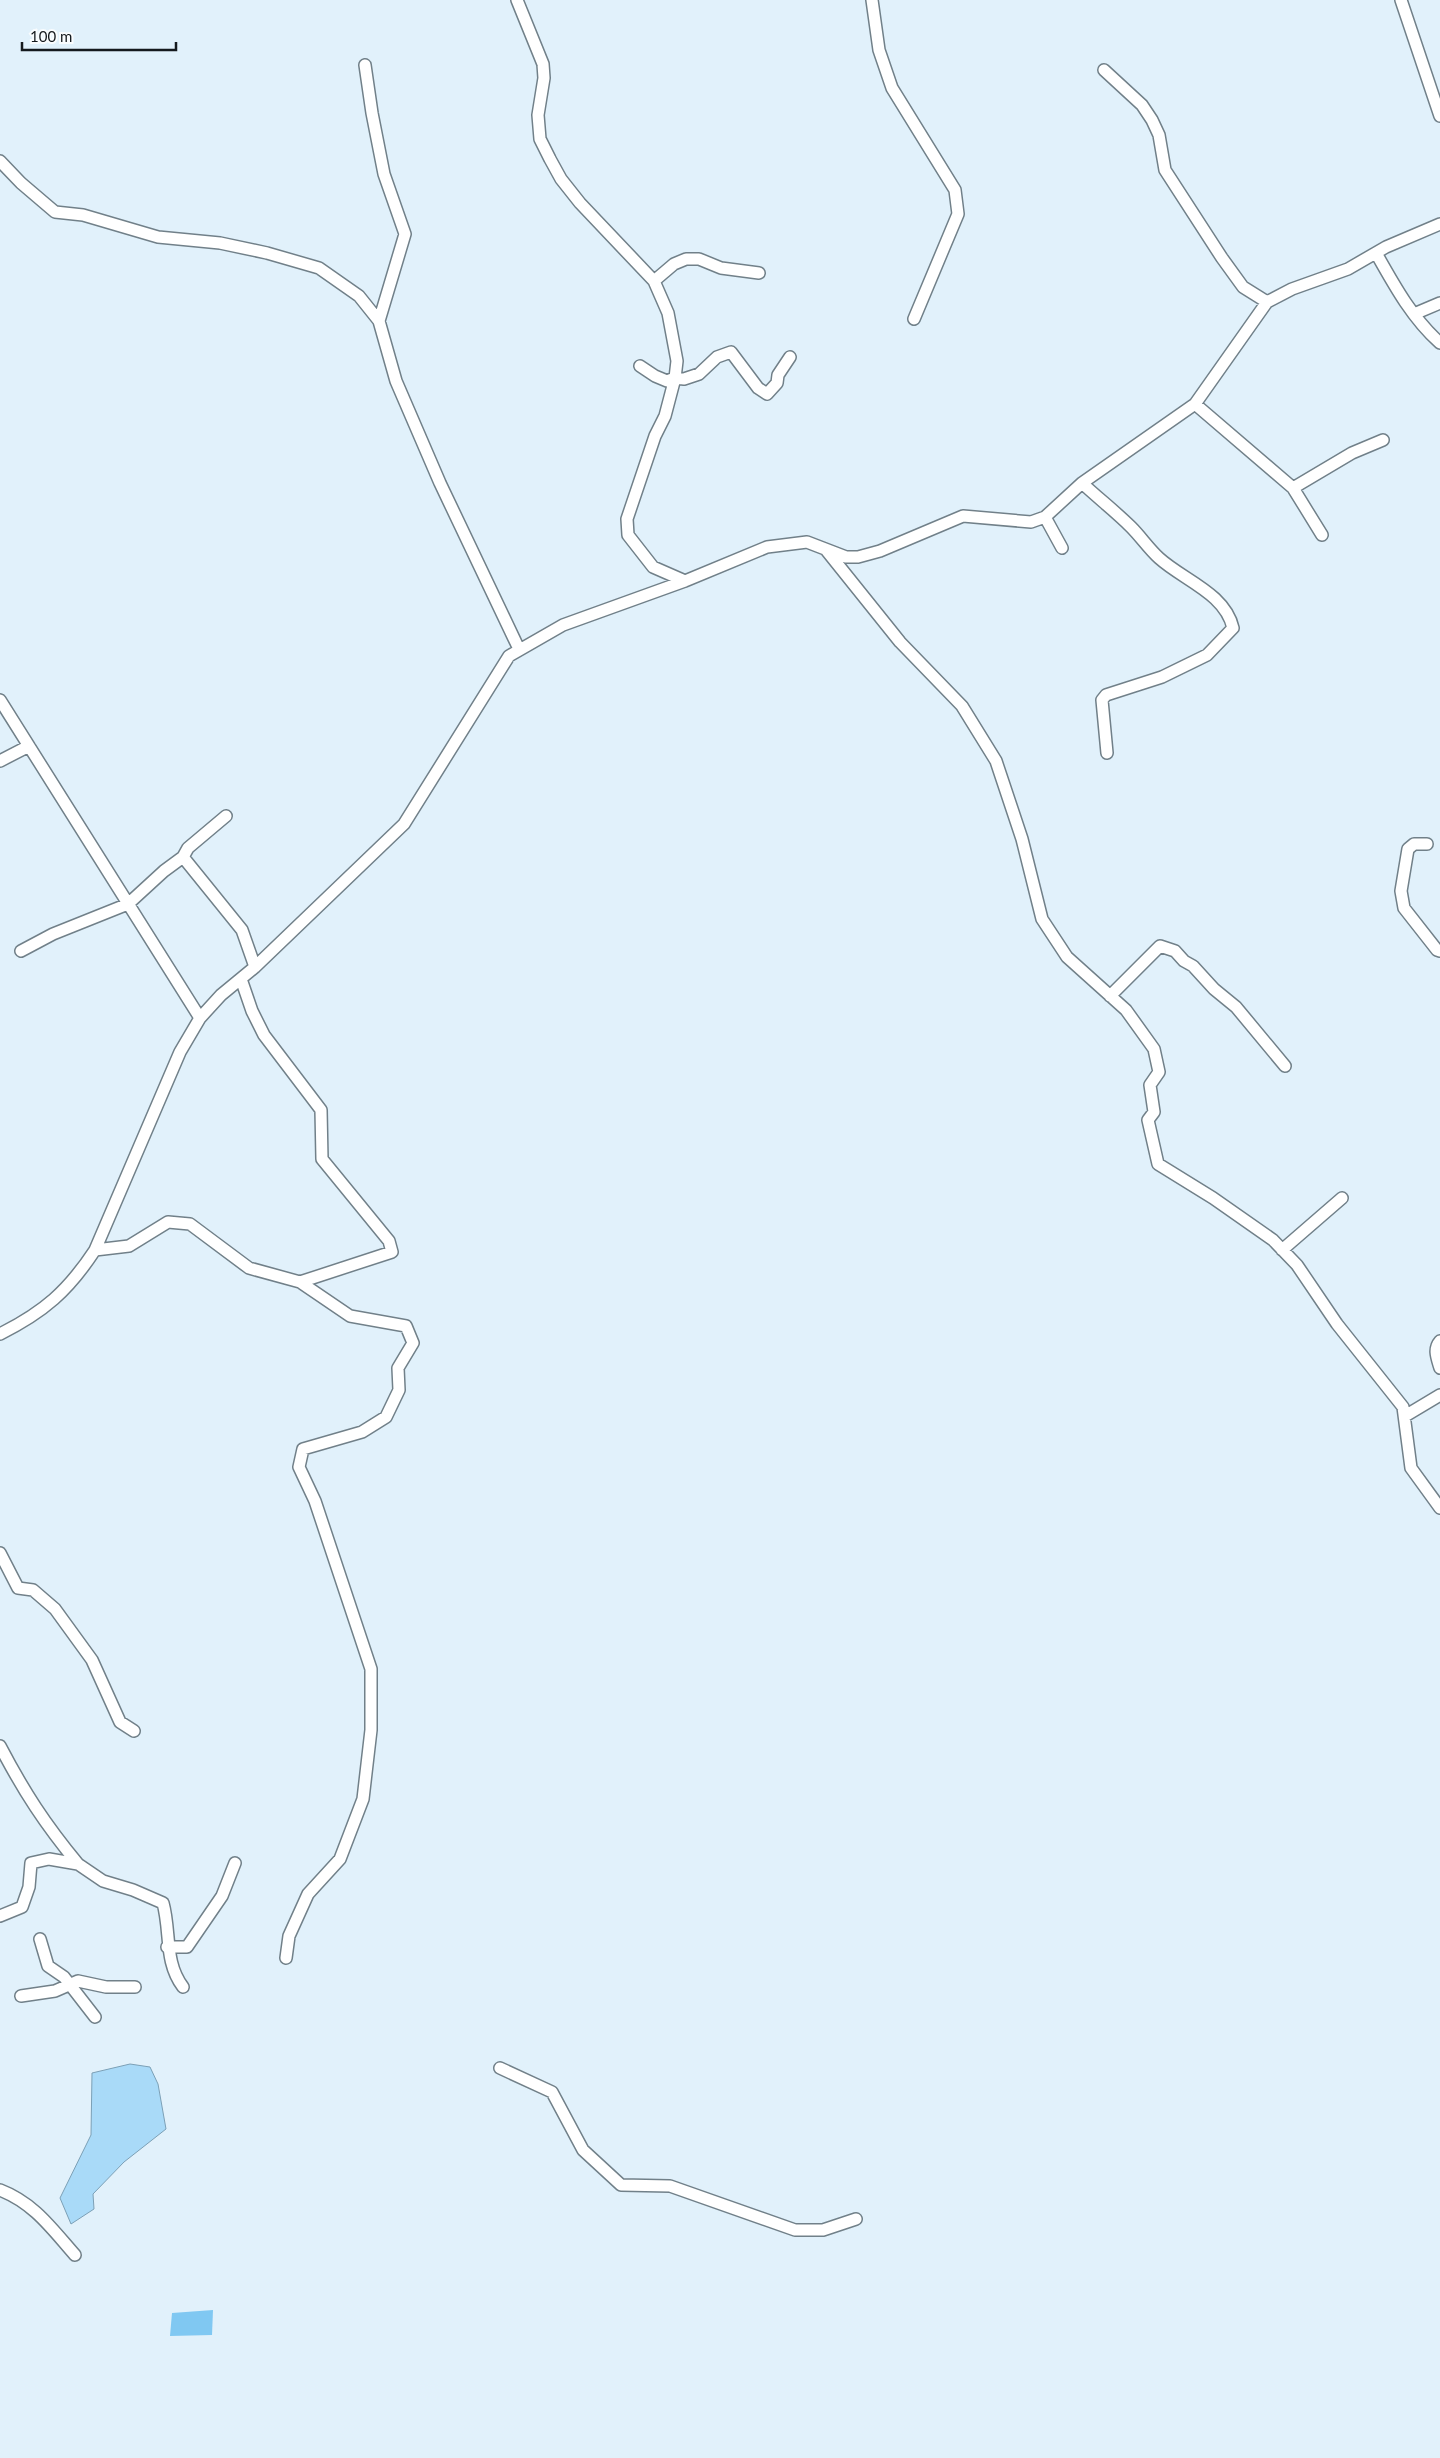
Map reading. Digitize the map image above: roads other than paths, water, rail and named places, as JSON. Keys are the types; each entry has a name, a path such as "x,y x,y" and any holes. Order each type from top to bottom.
{"street":[{"path":"517,0 543,64 544,78 538,115 540,139 546,152 561,179 580,203 654,281 668,313 677,361 675,378 665,416 655,436 627,519 628,535 653,567 685,582"},
{"path":"872,0 878,50 892,88 955,190 958,214 914,319"},
{"path":"1401,0 1440,116"},
{"path":"365,65 372,114 384,174 405,234 379,320"},
{"path":"1104,70 1142,105 1159,135 1165,170 1243,287 1266,302"},
{"path":"0,162 55,212 84,215 158,236 220,243 319,268 359,296 379,320 400,389 440,483 519,649"},
{"path":"0,1334 38,1312 62,1292 77,1278 95,1250 180,1052 200,1018 221,995 255,967 404,824 509,656 563,625 685,582 767,547 807,542 846,557 858,558 880,551 963,516 1031,522 1045,517 1082,483 1195,404 1266,302 1292,288 1348,269 1376,253 1440,224"},
{"path":"1376,253 1414,314 1428,332 1440,342"},
{"path":"654,281 674,264 686,258 699,259 722,268 759,273"},
{"path":"1414,314 1440,303"},
{"path":"640,366 667,381 675,378 684,379 699,374 717,357 731,352 758,388 767,394 777,383 778,375 790,357"},
{"path":"1195,404 1293,488 1322,535"},
{"path":"1293,488 1352,453 1383,440"},
{"path":"1082,483 1130,526 1159,558 1177,573 1198,584 1230,616 1233,628 1207,655 1162,677 1106,695 1102,700 1107,752"},
{"path":"1045,517 1062,548"},
{"path":"826,549 900,642 962,706 996,761 1022,839 1042,919 1067,956 1126,1010 1154,1049 1159,1072 1150,1085 1154,1112 1148,1120 1158,1164 1213,1198 1273,1240 1297,1265 1337,1324 1403,1407 1411,1468 1440,1508"},
{"path":"0,700 200,1018"},
{"path":"0,761 29,746"},
{"path":"21,951 53,934 128,904 182,857 188,848 226,816"},
{"path":"1427,844 1414,844 1408,849 1401,891 1404,908 1437,950 1440,951"},
{"path":"182,857 242,930 255,967"},
{"path":"1110,996 1160,946 1170,948 1193,966 1214,989 1245,1015 1285,1066"},
{"path":"241,979 252,1010 264,1035 321,1110 322,1159 389,1241 392,1252 300,1282"},
{"path":"1282,1250 1342,1198"},
{"path":"95,1250 129,1246 168,1222 190,1224 249,1268 300,1282 350,1316 406,1326 413,1343 398,1368 399,1390 386,1417 362,1432 303,1448 299,1467 315,1501 371,1669 371,1730 363,1799 340,1859 308,1894 289,1936 286,1958"},
{"path":"1440,1340 1437,1344 1436,1355 1440,1368"},
{"path":"1404,1416 1440,1395"},
{"path":"0,1553 18,1588 33,1590 55,1608 92,1660 120,1722 134,1731"},
{"path":"0,1746 18,1782 42,1820 78,1864 104,1881 133,1890 163,1903 168,1923 167,1947 176,1978 183,1987"},
{"path":"0,1916 22,1907 29,1886 31,1863 49,1859 78,1864"},
{"path":"167,1947 187,1947 222,1896 235,1863"},
{"path":"40,1939 48,1966 64,1977 95,2017"},
{"path":"21,1996 38,1995 78,1981 106,1987 135,1987"},
{"path":"500,2068 552,2092 582,2150 621,2185 670,2186 795,2230 823,2230 856,2219"},
{"path":"0,2190 15,2196 31,2206 75,2255"}]}
